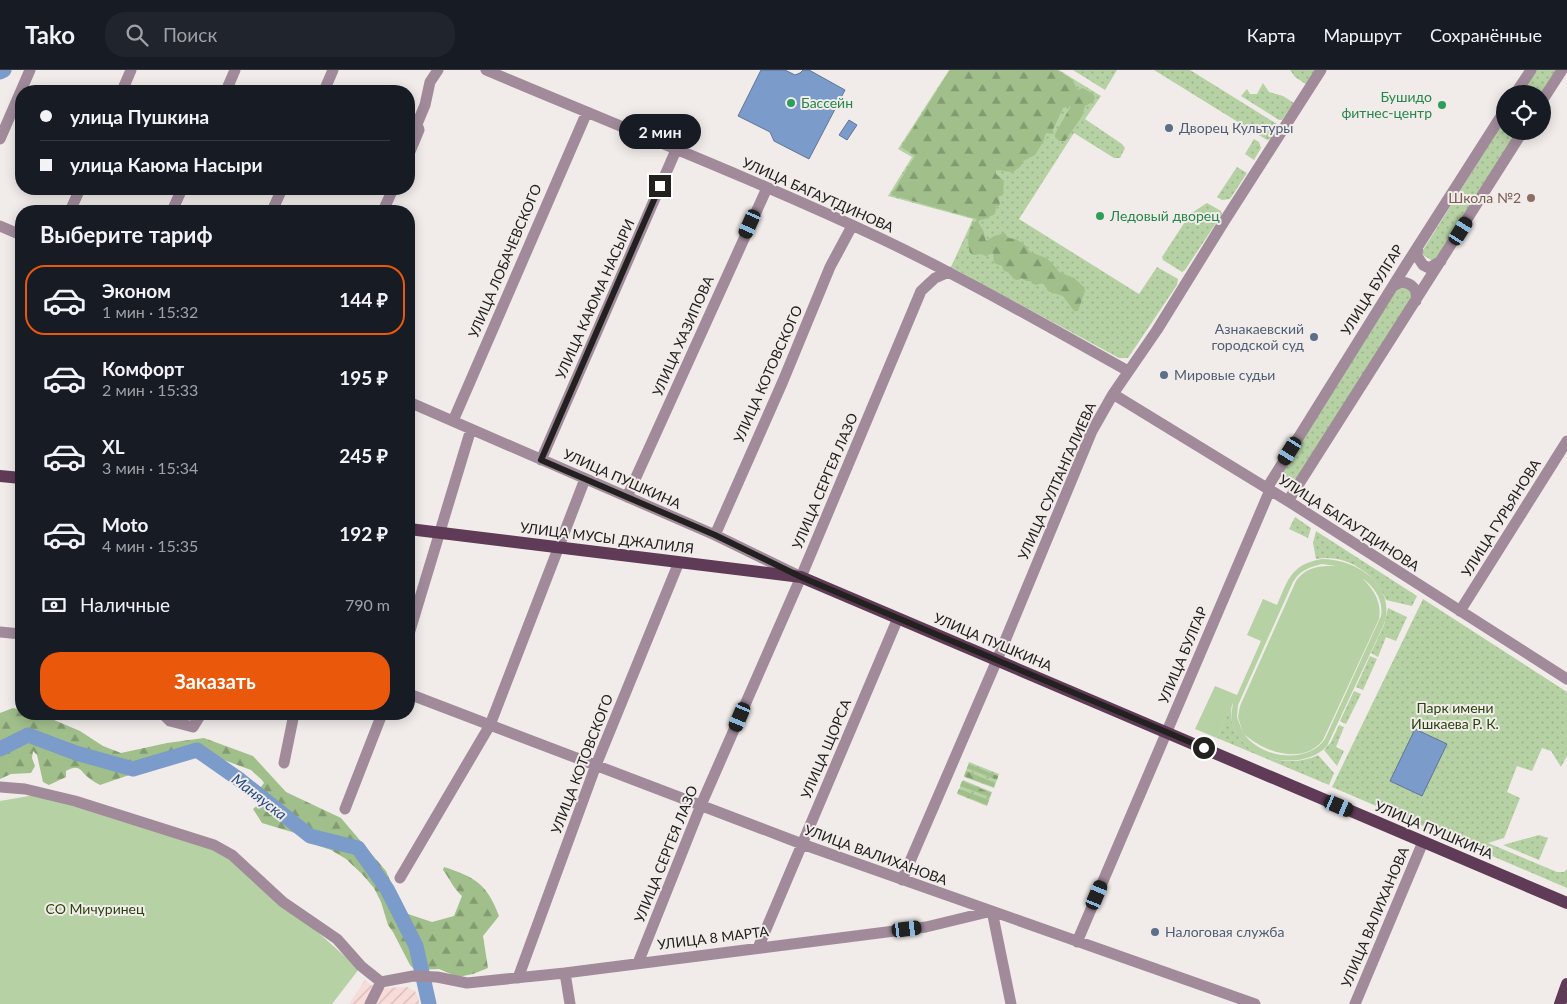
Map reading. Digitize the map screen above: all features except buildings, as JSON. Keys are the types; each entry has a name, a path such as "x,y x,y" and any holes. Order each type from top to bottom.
{"main road":[{"path":"0,476 15,477"},
{"name":"УЛИЦА МУСЫ ДЖАЛИЛЯ","path":"415,530 801,577"},
{"name":"УЛИЦА ПУШКИНА","path":"801,577 1567,903"},
{"path":"1560,1004 1567,984"}],"street":[{"path":"23,85 30,70"},
{"path":"125,85 131,70"},
{"path":"229,85 235,70"},
{"path":"327,85 333,70"},
{"path":"415,140 419,130 417,124 426,105 430,82 438,70"},
{"name":"УЛИЦА БАГАУТДИНОВА","path":"486,70 767,188 852,226 949,272 1128,371"},
{"name":"УЛИЦА СУЛТАНГАЛИЕВА","path":"902,880 998,660 1092,431 1113,394 1157,330 1321,70"},
{"path":"1522,85 1531,70"},
{"path":"1551,87 1562,70"},
{"path":"0,139 15,104"},
{"name":"УЛИЦА ЛОБАЧЕВСКОГО","path":"453,421 586,112"},
{"name":"УЛИЦА БУЛГАР","path":"1077,942 1268,489 1393,286 1496,124"},
{"path":"1288,501 1518,140"},
{"name":"УЛИЦА КАЮМА НАСЫРИ","path":"541,460 676,150"},
{"name":"УЛИЦА ХАЗИПОВА","path":"627,497 767,188"},
{"path":"0,226 15,232"},
{"name":"УЛИЦА КОТОВСКОГО","path":"715,535 783,381 830,267 852,226"},
{"path":"1419,245 1417,256 1423,266 1433,267 1443,260"},
{"name":"УЛИЦА СЕРГЕЯ ЛАЗО","path":"638,963 701,805 801,577 921,291 935,278 949,272"},
{"path":"1393,286 1401,282 1413,286 1416,292 1416,301"},
{"name":"УЛИЦА БАГАУТДИНОВА","path":"1113,394 1288,501 1567,679"},
{"name":"УЛИЦА ПУШКИНА","path":"415,405 715,535 801,577"},
{"path":"415,614 471,429"},
{"name":"УЛИЦА ГУРЬЯНОВА","path":"1460,611 1567,440"},
{"path":"400,878 490,725 585,479"},
{"name":"УЛИЦА КОТОВСКОГО","path":"518,978 596,765 679,562"},
{"name":"УЛИЦА ЩОРСА","path":"758,948 898,618"},
{"path":"0,632 15,633"},
{"name":"УЛИЦА ВАЛИХАНОВА","path":"415,696 802,844 1255,1004"},
{"path":"169,720 193,727 197,720"},
{"path":"284,763 293,720"},
{"path":"344,809 380,720"},
{"path":"0,787 25,789 75,801 214,845 232,855 283,902 337,939 361,966 381,982 370,1004"},
{"name":"УЛИЦА ВАЛИХАНОВА","path":"1355,1004 1423,842"},
{"path":"992,911 1011,1004"},
{"name":"УЛИЦА 8 МАРТА","path":"381,982 413,976 438,977 467,983 565,973 926,927 992,911"},
{"path":"565,973 570,1004"}],"shaded area":[{"path":"365,980 371,985 385,988 407,987 415,991 419,1004 349,1004"}],"green space":[{"path":"949,70 1059,70 1101,96 1085,119 1122,144 1125,148 1120,158 1114,158 1074,133 1019,219 1139,294 1157,267 1178,279 1177,285 1128,358 1119,358 951,267 973,219 888,196 912,157 898,149"},
{"path":"950,70 1057,70 1073,80 1077,90 1083,88 1093,94 1095,98 1093,102 1085,106 1082,116 1065,141 1059,141 1055,134 1071,106 1063,108 1051,134 1046,133 1035,155 1023,161 1021,166 1013,172 996,170 996,174 1004,181 1003,195 998,197 1000,204 996,206 995,214 978,222 983,230 986,241 994,236 1005,233 1008,238 1016,239 1026,246 1030,252 1046,258 1059,272 1074,278 1084,287 1085,291 1078,311 1074,311 1063,296 1048,291 1043,283 1035,285 1031,281 1021,278 1018,280 1014,279 1008,272 1004,271 1002,266 994,263 993,253 986,256 970,253 968,245 969,231 977,219 891,195 915,156 901,147"},
{"path":"1073,70 1117,70 1105,90"},
{"path":"1154,70 1190,70 1277,124 1275,134 1267,140"},
{"path":"1290,70 1316,70 1307,85 1295,77"},
{"path":"1536,70 1558,70 1548,85 1527,85"},
{"path":"1263,83 1269,92 1283,96 1294,103 1282,120 1279,120 1241,96 1247,89 1250,94 1257,94"},
{"path":"1496,133 1496,140 1513,140 1437,260 1431,260 1423,255 1423,250"},
{"path":"1254,139 1259,142 1261,148 1254,160 1245,154"},
{"path":"1237,167 1247,173 1230,199 1222,200 1217,197"},
{"path":"1207,203 1221,211 1222,214 1182,272 1163,260 1162,257 1190,214"},
{"path":"1399,286 1406,286 1413,295 1296,480 1288,478 1283,472"},
{"path":"1295,517 1311,528 1308,538 1289,529"},
{"path":"1316,531 1417,596 1412,606 1386,600 1375,581 1358,567 1348,562 1338,559 1316,559 1313,543"},
{"path":"1322,559 1335,560 1360,569 1371,577 1385,597 1384,624 1327,746 1317,754 1304,759 1290,761 1262,755 1249,748 1233,726 1233,703 1217,738 1195,729 1215,686 1237,695 1261,641 1247,635 1263,599 1277,605 1292,574 1303,565","holes":["1322,564 1336,566 1319,567 1309,570 1296,581 1240,706 1238,717 1243,733 1237,717 1238,705 1293,582 1306,570","1362,578 1377,594 1382,610 1381,616 1325,739 1317,747 1307,753 1296,755 1284,755 1272,753 1261,749 1244,734 1262,746 1284,754 1305,753 1315,748 1323,740 1379,619 1380,613 1376,597"]},
{"name":"Парк имени Ишкаева Р. К.","path":"1423,599 1567,692 1567,756 1561,767 1551,751 1542,748 1532,771 1517,766 1507,792 1520,798 1504,838 1488,843 1557,872 1564,872 1567,869 1567,888 1332,787"},
{"path":"1388,608 1407,617 1396,641 1386,637 1378,657 1371,653 1384,625"},
{"path":"1370,656 1377,659 1363,690 1356,687"},
{"path":"1354,691 1361,694 1346,724 1340,721"},
{"path":"1232,704 1232,720 1237,733 1246,745 1258,753 1273,759 1288,761 1304,760 1318,755 1334,773 1329,785 1217,738"},
{"path":"13,708 15,708 15,720 54,720 80,731 103,746 121,753 167,743 204,738 253,756 286,792 341,818 386,871 405,913 432,922 454,916 462,896 443,870 444,867 464,874 479,883 490,896 499,916 483,936 488,968 458,977 439,969 415,970 410,965 388,925 381,902 374,888 362,874 346,859 331,850 313,844 295,833 262,823 253,809 259,804 261,787 264,783 251,770 213,756 195,755 179,758 100,785 79,769 74,768 66,771 66,777 49,785 43,782 37,755 33,751 32,758 35,766 31,773 11,774 0,779 0,713"},
{"path":"1339,725 1344,727 1336,747 1344,751 1337,766 1324,750 1331,742"},
{"path":"969,762 999,774 994,788 964,777"},
{"path":"969,764 998,776 997,780 967,768"},
{"path":"966,771 995,783 994,787 964,776"},
{"path":"963,780 992,792 987,806 957,794"},
{"path":"962,781 991,793 990,797 960,786"},
{"path":"959,789 989,800 987,805 957,793"},
{"name":"СО Мичуринец","path":"35,795 224,845 275,894 359,969 332,1004 0,1004 0,801"},
{"path":"1539,835 1548,838 1539,860 1503,845"}],"water":[{"name":"Бассейн","path":"761,70 785,70 795,75 803,70 809,70 845,90 809,159 774,141 770,132 738,116"},
{"path":"849,120 857,125 847,140 839,135"},
{"path":"1415,729 1447,744 1422,796 1390,781"}],"waterway":[{"path":"0,72 4,70"},
{"name":"Маняуска","path":"0,749 28,735 76,753 133,769 197,750 240,780 310,836 358,848 387,889 416,946 429,1004"}],"place":[{"name":"Бассейн","path":"791,103"},
{"name":"Бушидо фитнес-центр","path":"1442,105"},
{"name":"Дворец Культуры","path":"1169,128"},
{"name":"Школа №2","path":"1531,198"},
{"name":"Ледовый дворец","path":"1100,216"},
{"name":"Азнакаевский городской суд","path":"1314,337"},
{"name":"Мировые судьи","path":"1164,375"},
{"name":"Налоговая служба","path":"1155,932"}],"route":[{"path":"660,186 541,460 715,535 801,577 1204,748"}]}
